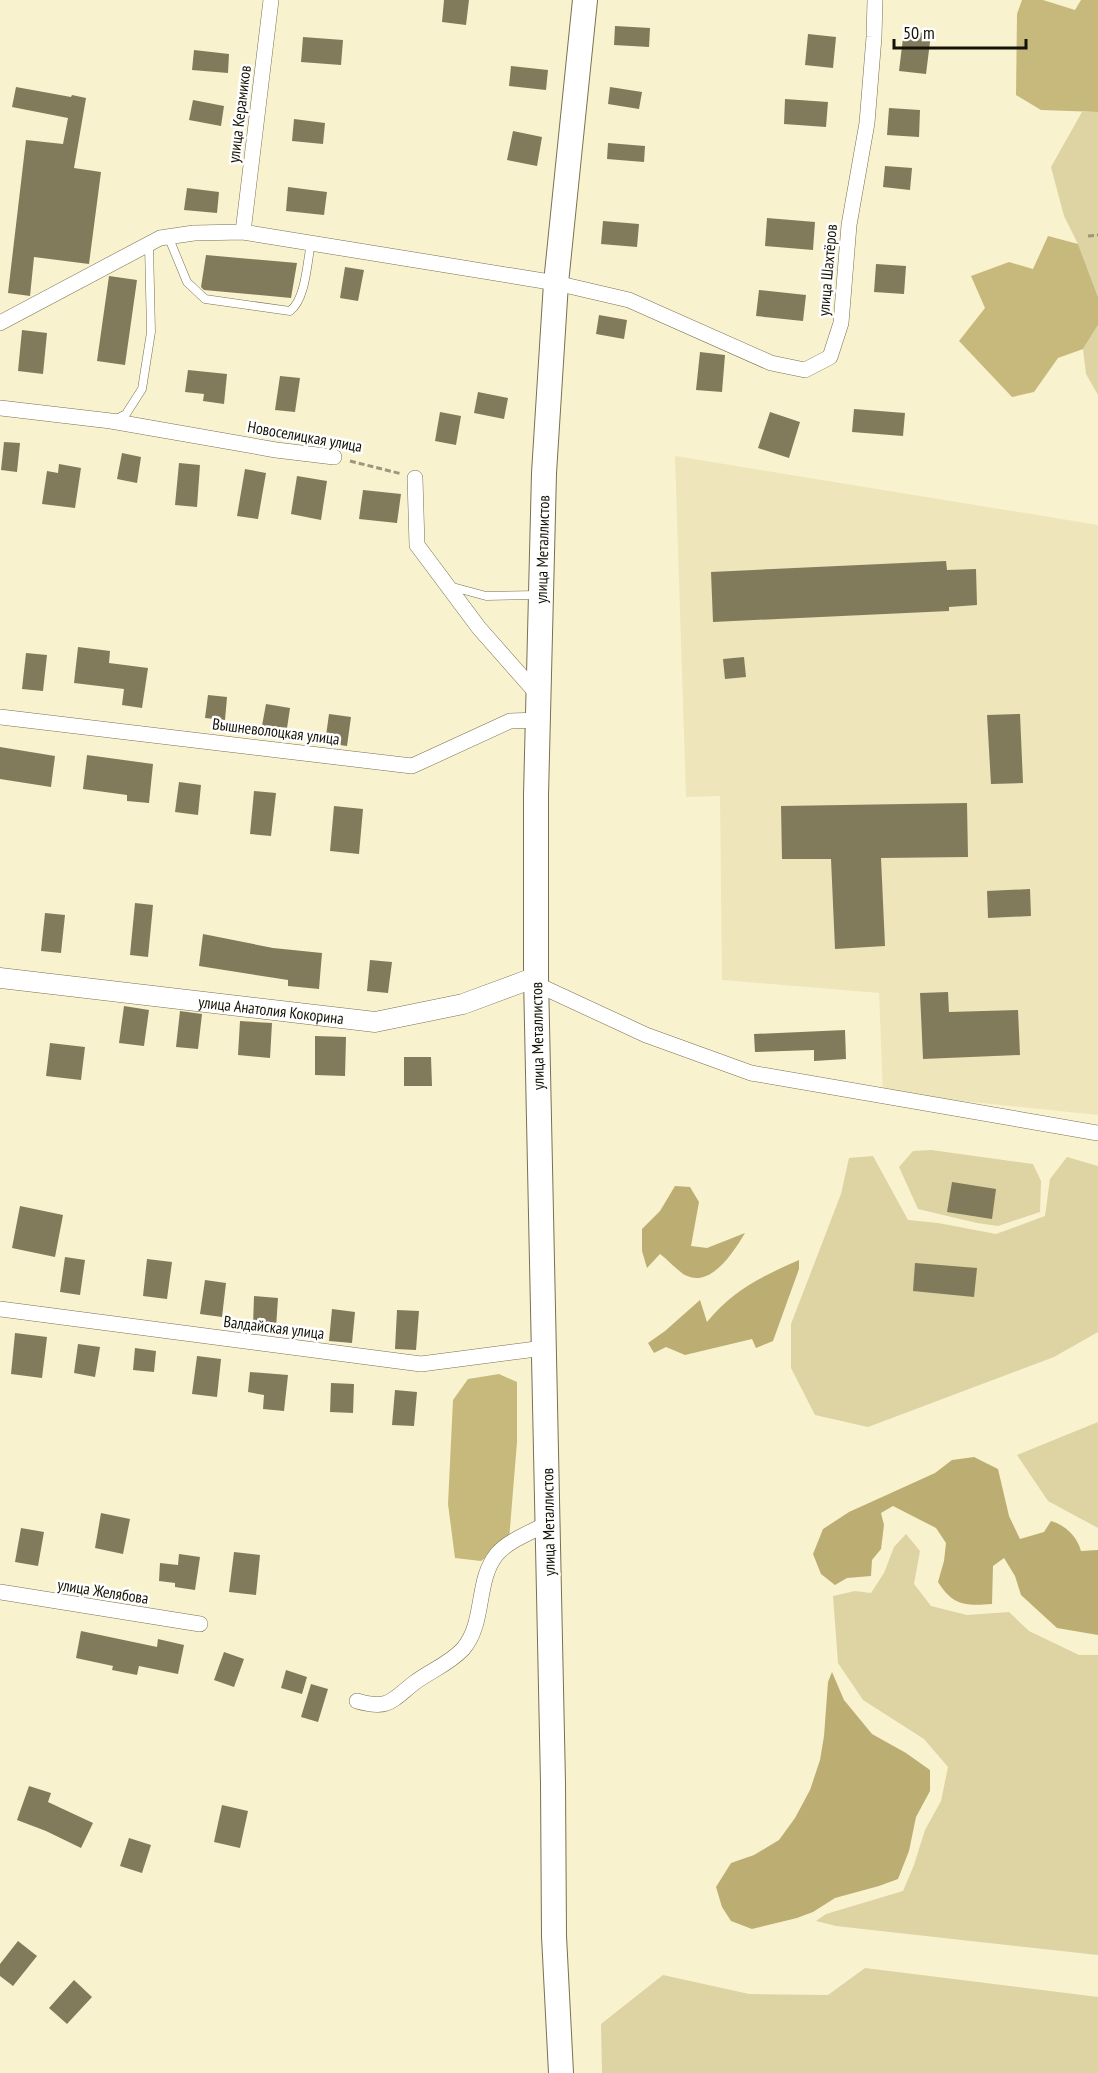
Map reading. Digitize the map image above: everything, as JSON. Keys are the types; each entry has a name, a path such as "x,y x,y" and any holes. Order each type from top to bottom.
{"main road":[{"name":"улица Металлистов","path":"561,2073 554,1936 536,980 538,720 544,473 556,283 585,0"}],"street":[{"name":"улица Керамиков","path":"243,232 271,0"},
{"name":"улица Шахтёров","path":"0,323 160,237 194,233 243,232 556,283 629,300 771,363 805,370 830,357 841,323 849,225 867,123 875,0"},
{"name":"Новоселицкая улица","path":"0,408 111,421 276,450 334,457"},
{"path":"415,478 417,545 479,628 539,696"},
{"name":"Вышневолоцкая улица","path":"0,717 412,766 510,720 538,720"},
{"name":"улица Анатолия Кокорина","path":"0,978 375,1022 463,1004 536,980"},
{"path":"536,980 646,1035 751,1073 1098,1133"},
{"name":"Валдайская улица","path":"0,1309 421,1364 544,1348"},
{"path":"357,1701 374,1706 391,1702 415,1682 450,1661 464,1647 479,1612 483,1582 490,1565 505,1547 548,1523"},
{"name":"улица Желябова","path":"0,1593 200,1624"}],"lane":[{"path":"168,236 188,282 205,299 290,311 301,297 311,243"},
{"path":"111,421 126,414 142,389 151,332 149,243"},
{"path":"448,586 486,596 541,595"}],"path":[{"path":"1088,236 1098,236"},
{"name":"Новоселицкая улица","path":"334,457 415,478"}],"shaded area":[{"path":"1022,0 1043,0 1075,10 1081,0 1098,0 1098,112 1041,110 1016,95 1017,14"},
{"path":"1082,112 1098,112 1098,297 1078,244 1064,216 1051,167"},
{"path":"1048,236 1078,244 1098,297 1098,325 1083,349 1058,358 1034,392 1012,397 959,341 985,308 971,276 1009,262 1033,269"},
{"path":"1098,325 1098,395 1086,374 1083,349"},
{"path":"675,456 1098,525 1098,1115 883,1093 879,993 722,980 720,796 686,797"},
{"path":"931,1150 1033,1164 1041,1181 1040,1212 998,1226 918,1209 899,1167 913,1151"},
{"path":"873,1156 908,1220 996,1234 1045,1216 1050,1179 1067,1157 1098,1166 1098,1332 1054,1357 868,1427 815,1415 791,1368 791,1324 841,1194 849,1158"},
{"path":"675,1186 690,1187 699,1202 691,1246 707,1248 745,1233 721,1266 704,1277 695,1278 685,1275 660,1254 647,1268 642,1251 642,1229 660,1211"},
{"path":"799,1260 799,1269 773,1341 756,1348 752,1339 685,1355 666,1347 654,1353 648,1343 700,1300 707,1322 738,1292 772,1272"},
{"path":"499,1374 517,1382 517,1442 509,1540 481,1561 455,1558 448,1504 453,1400 468,1379"},
{"path":"1098,1422 1098,1528 1048,1501 1017,1455"},
{"path":"974,1457 998,1469 1009,1516 1020,1539 1044,1532 1051,1521 1070,1532 1081,1551 1098,1550 1098,1635 1057,1628 1021,1595 1015,1576 1004,1558 993,1566 992,1604 975,1605 955,1600 938,1582 946,1543 936,1528 893,1506 881,1513 884,1525 881,1549 872,1560 871,1576 847,1578 835,1585 821,1574 813,1554 823,1529 849,1512 935,1473 952,1460"},
{"path":"906,1534 920,1551 914,1584 931,1606 967,1615 1009,1612 1029,1631 1079,1655 1098,1655 1098,1955 836,1926 816,1921 826,1914 903,1891 925,1830 941,1801 948,1767 924,1739 863,1700 838,1663 833,1596 855,1591 871,1593 884,1573 894,1547"},
{"path":"832,1672 844,1700 872,1734 930,1770 930,1791 916,1817 909,1851 898,1879 835,1898 813,1912 797,1918 752,1929 731,1921 722,1907 716,1887 731,1863 754,1855 779,1840 795,1818 810,1790 820,1760 828,1682"},
{"path":"865,1968 1098,1997 1098,2073 602,2073 601,2024 663,1975 749,1994 828,1995"}],"building":[{"path":"444,0 469,0 466,25 442,22"},
{"path":"615,26 650,28 649,47 614,45"},
{"path":"904,30 931,34 926,74 899,71"},
{"path":"808,34 836,37 833,68 805,65"},
{"path":"303,37 343,40 341,65 301,62"},
{"path":"194,50 229,54 228,73 192,70"},
{"path":"511,66 548,70 546,90 509,86"},
{"path":"16,87 86,98 74,168 101,172 89,264 34,257 30,296 8,293 26,140 63,144 68,118 12,107"},
{"path":"610,87 642,92 639,109 608,104"},
{"path":"785,99 828,102 826,127 784,124"},
{"path":"193,100 224,106 221,126 189,120"},
{"path":"889,108 920,110 919,137 887,135"},
{"path":"294,119 325,123 323,144 292,141"},
{"path":"513,131 542,137 537,166 507,160"},
{"path":"608,143 645,146 644,162 607,159"},
{"path":"885,166 912,168 910,190 883,187"},
{"path":"288,187 327,192 324,215 286,211"},
{"path":"187,188 219,192 217,213 184,210"},
{"path":"767,218 815,222 813,250 765,246"},
{"path":"603,221 639,224 637,247 601,244"},
{"path":"206,255 297,263 291,298 204,290 201,287"},
{"path":"876,264 906,266 904,294 874,292"},
{"path":"345,267 364,270 358,301 340,298"},
{"path":"109,276 137,280 125,365 97,361"},
{"path":"759,290 806,295 803,321 756,316"},
{"path":"599,315 627,320 624,339 596,334"},
{"path":"22,330 47,333 43,374 18,371"},
{"path":"700,352 725,355 722,392 696,390"},
{"path":"188,370 227,374 224,404 203,401 204,394 185,392"},
{"path":"280,376 300,378 295,412 275,410"},
{"path":"478,392 508,398 504,419 474,413"},
{"path":"854,409 905,413 903,436 852,432"},
{"path":"440,412 461,416 456,445 435,441"},
{"path":"770,412 800,422 789,458 758,448"},
{"path":"4,442 20,443 17,472 1,470"},
{"path":"122,453 141,457 137,483 117,479"},
{"path":"179,463 200,465 197,507 175,505"},
{"path":"59,464 81,468 75,508 42,504 47,471 58,473"},
{"path":"245,469 266,473 258,519 237,516"},
{"path":"297,476 327,481 321,520 291,514"},
{"path":"363,490 401,494 397,523 359,519"},
{"path":"946,561 947,570 976,569 977,605 949,607 949,611 713,622 711,572"},
{"path":"78,647 110,651 109,663 148,668 142,708 122,705 124,689 74,683"},
{"path":"26,653 47,655 43,691 22,689"},
{"path":"744,657 746,677 725,679 723,659"},
{"path":"208,695 227,697 225,720 205,718"},
{"path":"266,704 290,708 286,735 261,731"},
{"path":"329,714 351,717 347,746 325,743"},
{"path":"1020,714 1023,783 991,784 987,715"},
{"path":"0,747 55,756 51,787 0,779"},
{"path":"87,755 153,764 149,803 127,801 127,795 83,789"},
{"path":"179,782 201,785 198,815 175,812"},
{"path":"254,791 276,793 271,836 250,834"},
{"path":"967,803 968,857 881,858 885,946 835,949 831,859 782,859 781,806"},
{"path":"334,806 363,809 359,854 330,851"},
{"path":"1030,889 1031,916 988,918 987,891"},
{"path":"135,903 153,905 148,957 130,955"},
{"path":"45,913 65,915 61,953 41,951"},
{"path":"203,934 273,948 322,953 319,989 288,986 288,980 199,966"},
{"path":"370,960 392,962 388,993 367,991"},
{"path":"948,992 949,1012 1018,1010 1020,1055 923,1059 920,993"},
{"path":"124,1006 149,1010 144,1046 119,1043"},
{"path":"180,1011 202,1014 198,1049 176,1047"},
{"path":"240,1021 272,1023 270,1058 238,1055"},
{"path":"845,1030 846,1059 814,1061 814,1050 755,1052 754,1034"},
{"path":"315,1036 346,1037 345,1076 315,1075"},
{"path":"50,1043 85,1047 81,1080 46,1076"},
{"path":"404,1057 431,1057 432,1086 404,1086"},
{"path":"952,1182 996,1189 992,1219 947,1212"},
{"path":"20,1206 63,1215 55,1257 12,1248"},
{"path":"65,1257 85,1260 80,1295 60,1292"},
{"path":"147,1259 172,1262 167,1299 143,1296"},
{"path":"915,1263 977,1268 974,1297 913,1291"},
{"path":"205,1280 226,1283 222,1317 200,1314"},
{"path":"254,1296 278,1298 276,1328 253,1326"},
{"path":"332,1309 355,1312 352,1343 329,1341"},
{"path":"397,1310 419,1311 416,1350 395,1349"},
{"path":"15,1333 47,1337 42,1378 11,1374"},
{"path":"78,1344 100,1347 95,1377 74,1373"},
{"path":"135,1348 156,1351 154,1372 133,1370"},
{"path":"197,1356 221,1359 217,1397 192,1394"},
{"path":"250,1372 288,1375 284,1411 263,1409 264,1395 248,1392"},
{"path":"331,1383 354,1384 353,1413 330,1412"},
{"path":"395,1390 417,1392 414,1426 392,1425"},
{"path":"101,1513 130,1519 123,1554 95,1548"},
{"path":"21,1528 44,1532 38,1566 15,1562"},
{"path":"234,1552 260,1555 256,1595 229,1592"},
{"path":"179,1554 200,1557 195,1590 175,1587 175,1583 159,1581 160,1563 178,1565"},
{"path":"81,1631 157,1647 158,1639 184,1645 178,1674 139,1666 137,1675 112,1670 113,1666 76,1658"},
{"path":"224,1652 244,1659 234,1687 214,1680"},
{"path":"286,1670 307,1677 302,1694 281,1688"},
{"path":"311,1684 328,1689 318,1722 301,1717"},
{"path":"29,1786 51,1793 48,1802 93,1823 81,1848 17,1820"},
{"path":"222,1805 248,1811 240,1848 214,1842"},
{"path":"129,1838 151,1845 142,1873 120,1866"},
{"path":"18,1941 37,1956 13,1986 0,1976 0,1964"},
{"path":"74,1980 92,1997 67,2024 49,2008"}]}
